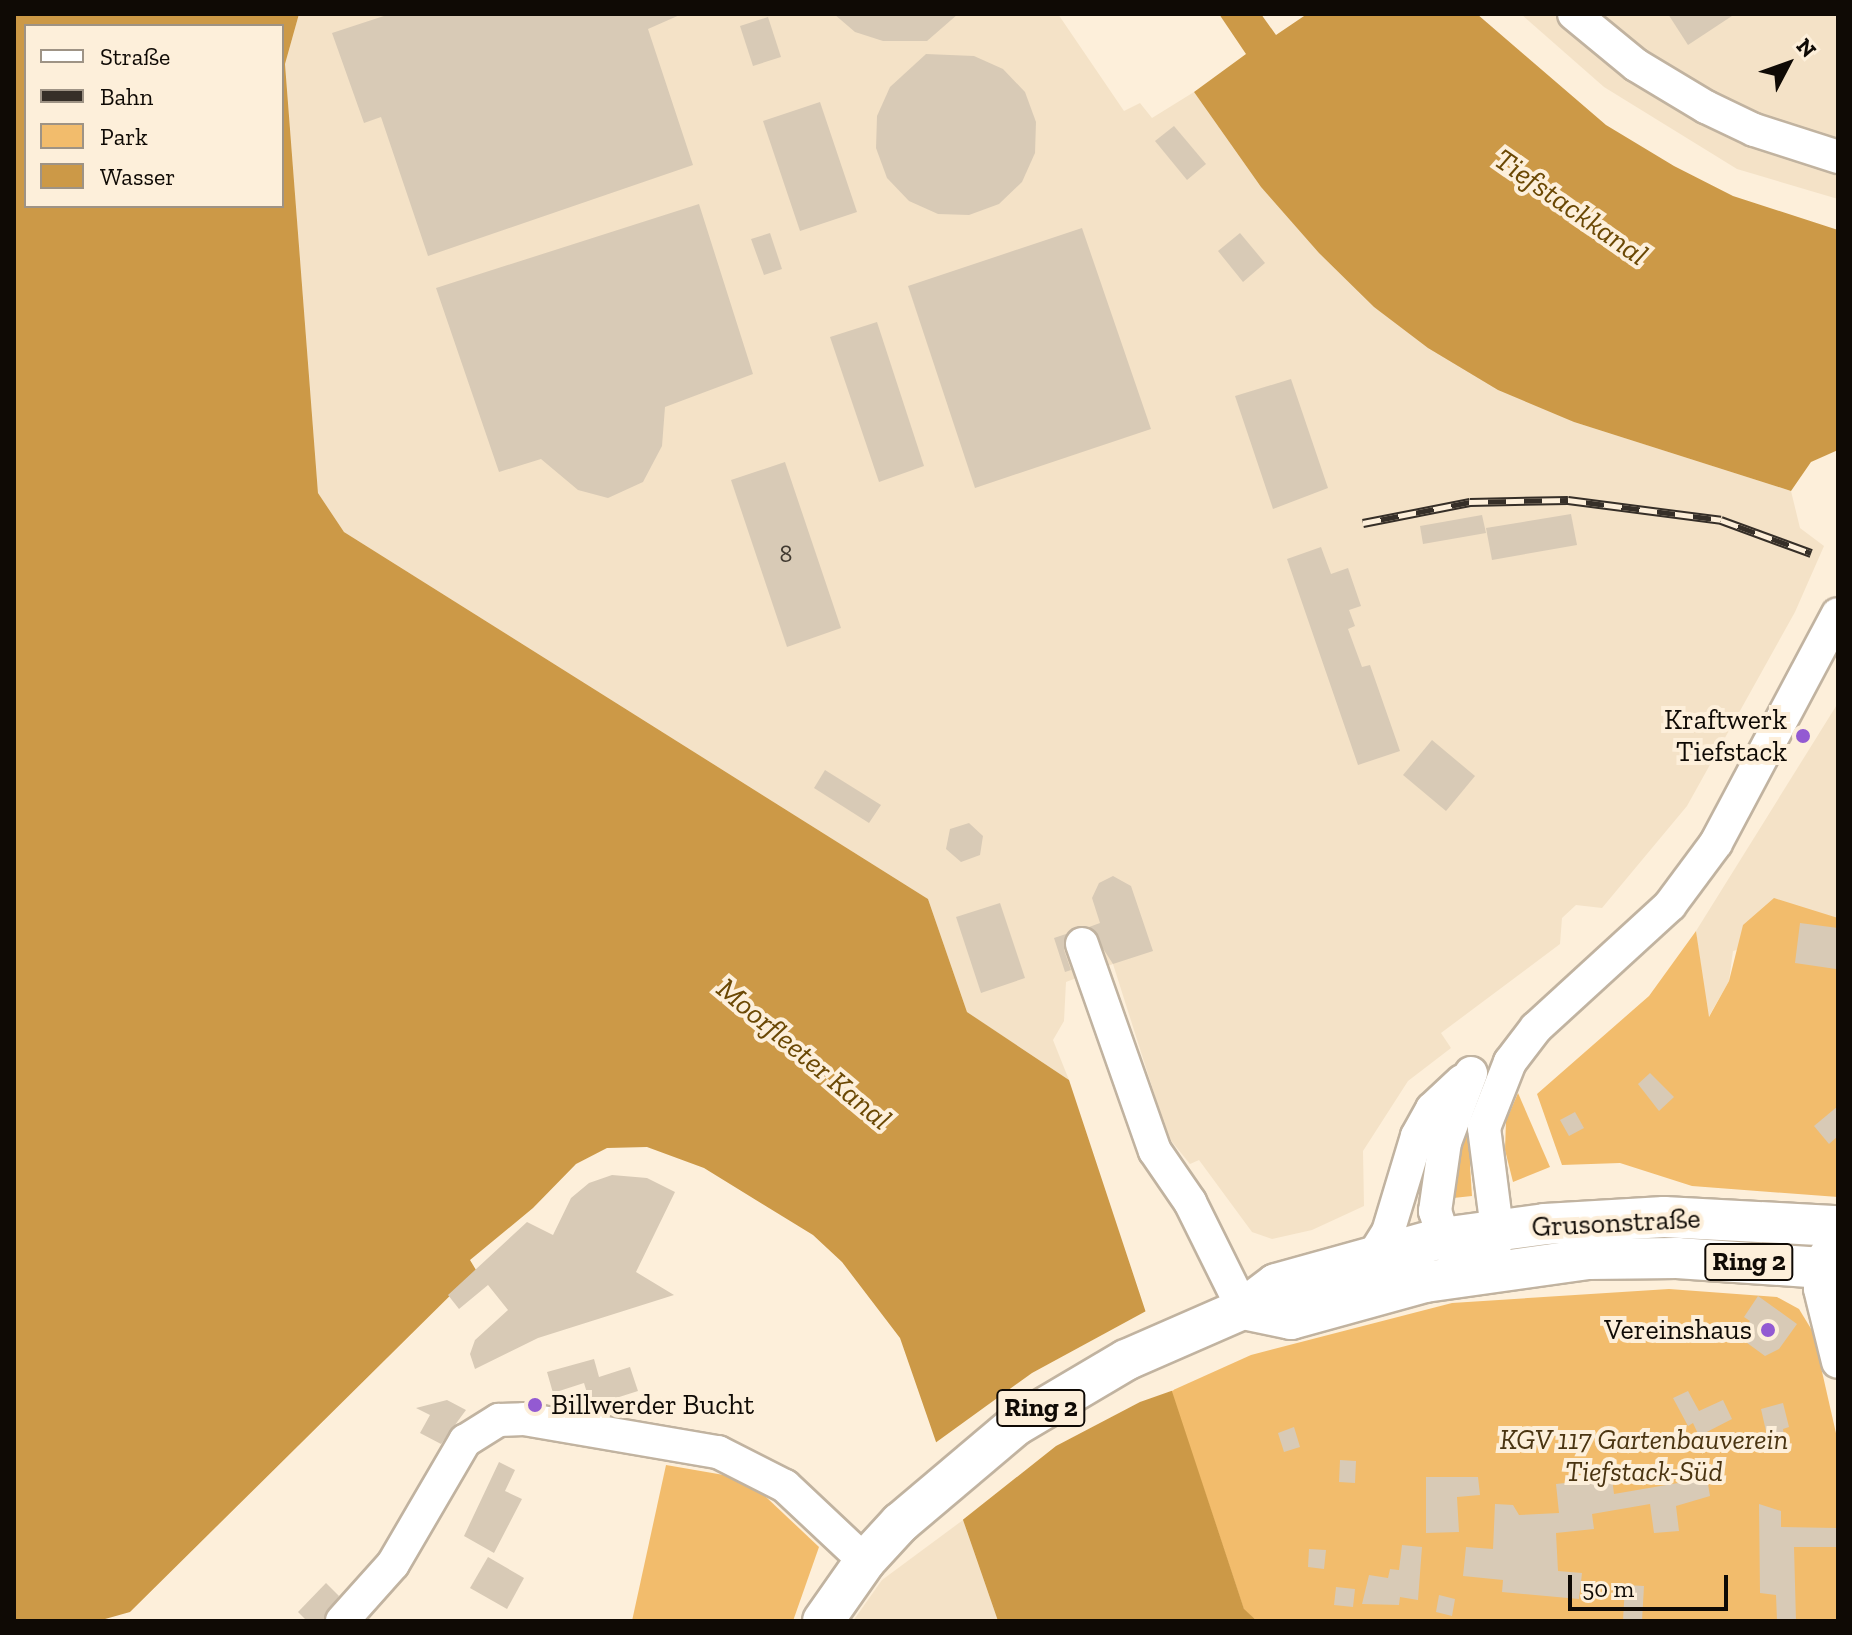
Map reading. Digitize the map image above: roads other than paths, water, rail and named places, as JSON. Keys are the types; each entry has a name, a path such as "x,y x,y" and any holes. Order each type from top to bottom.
{"main road":[{"name":"Grusonstraße","path":"1442,1238 1497,1230 1664,1217 1838,1226"},
{"name":"Ring 2","path":"823,1621 865,1561 900,1523 971,1460 1046,1405 1203,1324 1243,1309 1276,1284 1442,1238"},
{"name":"Grusonstraße","path":"1478,1272 1588,1259 1832,1257"},
{"name":"Ring 2","path":"1243,1309 1291,1319 1478,1272"}],"street":[{"path":"1574,14 1636,65 1706,107 1754,130 1838,157"},
{"path":"1373,1256 1388,1232 1417,1136 1432,1109 1471,1073 1536,1028 1640,936 1716,843 1838,614"},
{"path":"1082,944 1155,1151 1190,1202 1243,1309"},
{"path":"1471,1073 1438,1172 1435,1211 1442,1238 1458,1259 1478,1272 1494,1252 1497,1230 1484,1128 1505,1072 1536,1028"},
{"path":"1832,1257 1821,1300 1838,1362"},
{"path":"342,1621 393,1564 465,1441 499,1420 524,1419 718,1452 785,1486 865,1561"}],"water":[{"name":"Moorfleeter Kanal","path":"14,14 299,14 285,64 318,493 344,532 928,899 967,1012 1069,1080 1244,1609 1257,1621 998,1621 900,1338 842,1262 813,1235 704,1168 647,1147 607,1148 576,1164 533,1208 470,1260 476,1270 130,1612 98,1621 14,1621"},
{"name":"Tiefstackkanal","path":"1219,14 1261,14 1276,35 1307,14 1477,14 1606,125 1674,166 1733,196 1838,230 1838,450 1811,462 1791,491 1574,422 1498,390 1428,348 1374,307 1319,253 1261,187 1194,92 1246,54"}],"railway":[{"path":"1363,523 1470,502 1568,500 1721,520 1811,553"}],"place":[{"name":"Kraftwerk Tiefstack","path":"1803,736"},
{"name":"Vereinshaus","path":"1768,1330"},
{"name":"Billwerder Bucht","path":"535,1405"}],"park label":[{"name":"KGV 117 Gartenbauverein Tiefstack-Süd","path":"1644,1456"}]}
